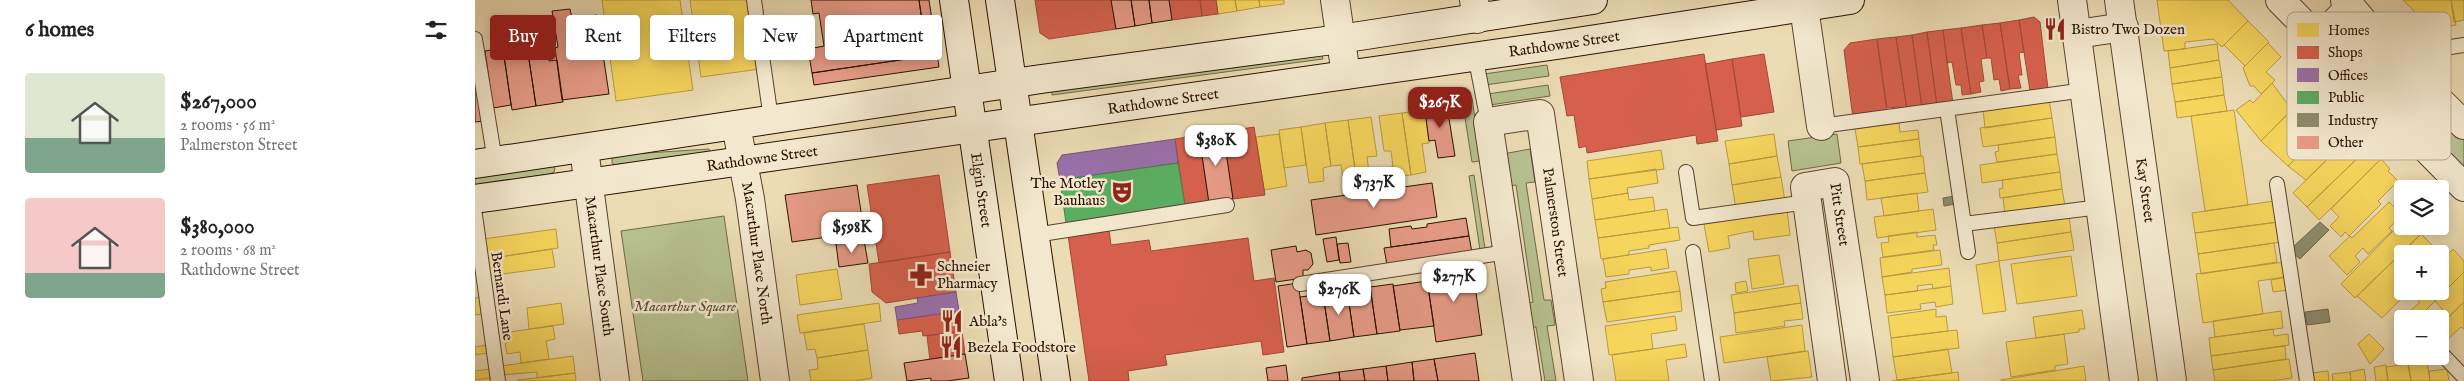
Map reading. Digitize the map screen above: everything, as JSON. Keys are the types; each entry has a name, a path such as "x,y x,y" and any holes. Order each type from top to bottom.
{"main road":[{"name":"Elgin Street","path":"954,0 1009,381"},
{"path":"1000,0 1056,381"},
{"path":"1335,0 1346,75"},
{"path":"485,163 1012,83 1340,38 1476,9 1593,0"},
{"name":"Rathdowne Street","path":"475,199 1475,56 1803,3 1850,0"},
{"path":"2072,0 2124,381"},
{"name":"Kay Street","path":"2119,0 2172,381"},
{"path":"2279,0 2291,12"},
{"path":"1803,3 1821,126"},
{"path":"2077,34 2124,27"},
{"path":"2451,112 2464,125"},
{"name":"Palmerston Street","path":"1488,122 1540,114 1579,381"},
{"path":"1488,122 1527,381"},
{"name":"Macarthur Place North","path":"736,125 750,199 775,381"},
{"name":"Macarthur Place South","path":"584,149 615,381"},
{"path":"2437,160 2464,187"},
{"name":"Pitt Street","path":"1832,381 1805,188 1835,182 1865,381"}],"lane":[{"path":"754,0 771,119"},
{"path":"475,39 485,163"},
{"path":"2451,47 2464,45"},
{"path":"1475,56 1488,122"},
{"path":"1821,126 2085,90"},
{"path":"1947,109 1968,252"},
{"path":"1686,172 1693,218 1807,202"},
{"path":"2277,184 2307,381"},
{"path":"1035,235 1227,205"},
{"path":"1964,224 2100,207"},
{"name":"Bernardi Lane","path":"475,215 498,381"},
{"path":"1300,284 1507,252"},
{"path":"1693,252 1712,381"},
{"path":"2449,361 2464,377"}],"green space":[{"path":"1322,54 1323,59 1052,95 1052,91"},
{"path":"1547,65 1549,76 1485,85 1484,74"},
{"path":"1548,85 1550,96 1490,105 1488,94"},
{"path":"1472,98 1481,161 1472,162 1462,99"},
{"path":"2451,125 2464,138 2464,176 2448,160 2451,160"},
{"path":"1837,134 1841,163 1792,171 1788,141"},
{"path":"709,149 710,152 615,165 612,163 612,158 615,155"},
{"path":"1530,149 1535,182 1526,183 1544,300 1551,300 1555,325 1547,326 1556,381 1545,381 1536,327 1528,328 1524,304 1533,302 1516,185 1508,186 1503,154"},
{"path":"552,165 555,168 554,172 550,174 475,185 475,175"},
{"path":"1474,175 1485,249 1480,250 1469,176"},
{"name":"Macarthur Square","path":"724,216 748,381 643,381 621,231"}],"building: Homes":[{"path":"602,0 680,0 682,15 650,15 650,60 689,60 693,90 616,101 610,60 640,60 640,15 604,15"},
{"path":"690,0 749,0 751,15 744,15 744,60 759,60 760,69 701,77 699,60 734,60 734,15 692,15"},
{"path":"1216,0 1235,0 1237,11 1218,14"},
{"path":"1235,0 1259,0 1260,7 1237,11"},
{"path":"1259,0 1284,0 1284,4 1260,7"},
{"path":"2157,0 2228,0 2248,21 2222,47 2213,39 2185,42 2185,49 2164,51"},
{"path":"2403,0 2451,0 2456,25 2451,26 2451,12 2415,12"},
{"path":"2451,0 2464,0 2464,20 2454,22"},
{"path":"2248,21 2269,42 2245,66 2224,45"},
{"path":"2268,43 2281,57 2266,72 2275,80 2261,94 2254,86 2250,86 2243,68"},
{"path":"2217,44 2219,60 2170,68 2168,51"},
{"path":"2219,60 2222,77 2172,84 2170,68"},
{"path":"2222,77 2224,95 2175,102 2172,84"},
{"path":"2272,83 2287,103 2287,115 2261,141 2236,110 2250,100 2253,103"},
{"path":"2224,95 2227,111 2177,118 2175,102"},
{"path":"2049,100 2052,118 1985,128 1983,110"},
{"path":"1425,110 1429,143 1422,144 1426,172 1411,175 1402,113"},
{"path":"2234,110 2248,205 2205,211 2191,116"},
{"path":"1402,113 1411,175 1391,178 1390,167 1393,167 1391,151 1384,151 1379,116"},
{"path":"2287,114 2287,160 2294,160 2288,166 2261,141"},
{"path":"1371,117 1377,156 1367,157 1371,188 1358,190 1348,120"},
{"path":"2052,118 2055,137 1983,147 1980,128"},
{"path":"1348,120 1358,190 1345,192 1341,165 1331,166 1325,123"},
{"path":"1325,123 1331,166 1323,168 1324,181 1309,183 1301,127"},
{"path":"1899,123 1900,132 1918,130 1919,139 1858,147 1855,129"},
{"path":"1301,127 1306,165 1284,168 1279,130"},
{"path":"1279,134 1287,186 1264,190 1256,137"},
{"path":"1774,134 1777,156 1729,164 1725,141"},
{"path":"2055,137 2057,154 1997,162 1995,152 1999,151 1998,145"},
{"path":"1919,139 1921,156 1860,164 1858,147"},
{"path":"1661,150 1664,169 1589,179 1587,161"},
{"path":"2057,154 2060,172 1982,183 1980,165"},
{"path":"1777,156 1781,177 1732,185 1729,164"},
{"path":"1923,156 1925,173 1865,181 1862,164"},
{"path":"2294,160 2327,160 2306,180 2288,166"},
{"path":"2327,160 2356,160 2307,207 2293,193"},
{"path":"2356,160 2380,160 2319,220 2307,207"},
{"path":"2382,160 2390,169 2388,171 2397,180 2394,180 2394,185 2378,201 2381,204 2349,236 2345,232 2341,237 2330,226 2339,217 2331,209"},
{"path":"1656,169 1658,183 1627,188 1628,193 1592,199 1589,179"},
{"path":"2060,172 2062,189 2000,198 1999,189 2003,188 2002,180"},
{"path":"1925,173 1928,192 1867,200 1865,181"},
{"path":"1781,177 1785,201 1736,209 1732,185"},
{"path":"2062,189 2065,206 2005,215 2003,198"},
{"path":"1628,193 1629,200 1653,197 1655,211 1595,220 1592,199"},
{"path":"1917,193 1919,211 1884,216 1881,198"},
{"path":"2274,201 2278,222 2195,233 2192,213"},
{"path":"2389,202 2394,207 2394,223 2389,228 2392,231 2368,254 2363,248 2355,256 2360,262 2347,275 2329,256 2350,236 2352,238"},
{"path":"1667,209 1670,228 1598,238 1595,220"},
{"path":"1933,209 1936,230 1877,238 1874,217"},
{"path":"1787,210 1790,235 1754,240 1753,231 1728,236 1730,248 1709,252 1704,224"},
{"path":"2069,216 2071,232 1997,243 1994,226"},
{"path":"2278,222 2281,242 2198,254 2195,233"},
{"path":"1678,227 1680,240 1649,245 1649,248 1629,251 1629,255 1601,259 1598,238"},
{"path":"556,229 558,248 486,259 483,239"},
{"path":"2394,230 2394,235 2420,235 2410,245 2394,245 2394,260 2355,298 2341,284"},
{"path":"1917,232 1917,237 1935,235 1937,245 1933,245 1934,250 1883,257 1881,243 1889,242 1888,236"},
{"path":"2071,232 2074,250 1999,261 1997,243"},
{"path":"2422,235 2432,245 2410,245"},
{"path":"2274,243 2277,262 2201,274 2198,254"},
{"path":"552,249 555,267 488,276 486,259"},
{"path":"1666,249 1669,268 1651,271 1651,267 1629,270 1629,274 1606,277 1603,259"},
{"path":"2453,249 2464,261 2464,272 2449,287 2449,253"},
{"path":"1940,250 1942,265 1912,269 1912,272 1882,277 1880,258"},
{"path":"1779,255 1784,284 1752,289 1748,259"},
{"path":"2071,256 2077,296 2017,304 2011,264"},
{"path":"2394,260 2394,300 2400,300 2382,318 2357,296"},
{"path":"1999,261 2006,311 1983,314 1976,265"},
{"path":"2284,262 2286,277 2258,281 2263,314 2203,323 2196,274"},
{"path":"1949,268 1951,286 1933,289 1932,284 1917,286 1918,291 1885,295 1882,277"},
{"path":"837,269 842,299 800,305 796,275"},
{"path":"1676,271 1680,291 1603,302 1601,289 1606,288 1605,282"},
{"path":"2464,272 2464,302 2449,316 2449,310 2443,310 2435,301 2449,300 2449,287"},
{"path":"2286,277 2288,290 2273,292 2271,280"},
{"path":"1746,281 1748,291 1736,293 1735,283"},
{"path":"1798,285 1801,303 1734,313 1731,295"},
{"path":"1951,286 1953,304 1936,307 1935,302 1920,304 1921,309 1887,313 1885,295"},
{"path":"1680,291 1682,311 1607,322 1603,302"},
{"path":"481,297 483,314 475,315 475,298"},
{"path":"2418,300 2436,300 2426,310 2411,310 2420,302"},
{"path":"2464,302 2464,329 2461,327 2449,338 2449,317"},
{"path":"561,303 564,324 529,329 527,308"},
{"path":"879,303 881,321 800,333 797,315"},
{"path":"1801,303 1803,319 1784,321 1785,326 1736,333 1734,313"},
{"path":"1936,309 1936,317 1946,316 1948,331 1891,338 1888,316"},
{"path":"2082,310 2085,329 2079,329 2079,332 2036,338 2033,317"},
{"path":"2281,311 2283,328 2215,337 2213,321"},
{"path":"1675,316 1677,330 1651,334 1653,349 1609,355 1605,326"},
{"path":"864,324 868,350 817,358 815,349 807,350 804,333"},
{"path":"1802,325 1805,351 1724,363 1720,337"},
{"path":"553,326 555,339 546,341 549,359 521,363 520,352 507,354 505,343 510,342 509,332"},
{"path":"2273,329 2274,336 2288,334 2289,345 2211,356 2209,338"},
{"path":"1957,330 1959,348 1893,357 1891,338"},
{"path":"2064,334 2068,364 2055,366 2055,370 2011,377 2006,342"},
{"path":"2369,334 2384,349 2370,364 2358,344"},
{"path":"1685,344 1687,357 1666,360 1669,381 1616,381 1612,355"},
{"path":"487,345 488,353 475,355 475,347"},
{"path":"2285,346 2286,359 2213,370 2211,356"},
{"path":"1948,349 1952,373 1897,380 1893,357"},
{"path":"868,350 872,378 854,381 811,381 809,370 818,369 817,358"},
{"path":"1808,351 1812,377 1771,381 1767,357"},
{"path":"573,356 575,373 537,378 537,372 502,375 501,366"},
{"path":"2289,359 2292,378 2271,381 2215,381 2213,370"},
{"path":"2386,365 2388,381 2376,381 2374,367"},
{"path":"2408,365 2428,365 2430,381 2411,381"},
{"path":"2408,365 2411,381 2388,381 2386,367"},
{"path":"2084,366 2086,381 2001,381 2001,380"},
{"path":"491,369 492,378 475,380 475,371"},
{"path":"2364,369 2366,381 2351,381 2350,372"},
{"path":"2447,369 2449,381 2430,381 2429,371"},
{"path":"2328,371 2329,381 2313,381 2312,373"},
{"path":"1958,372 1959,381 1892,381"},
{"path":"2350,372 2351,381 2333,381 2332,374"},
{"path":"575,373 576,381 518,381 518,380"}],"building: Shops":[{"path":"1035,0 1111,0 1116,29 1049,39 1040,33"},
{"path":"1169,0 1200,0 1202,16 1172,20"},
{"path":"1200,0 1216,0 1218,14 1202,16"},
{"path":"2034,17 2040,22 2048,89 2030,91 2019,20"},
{"path":"2019,20 2024,52 2019,53 2022,75 2018,75 2021,88 2010,89 2000,23"},
{"path":"2000,23 2010,89 2001,91 1999,79 1994,80 1991,58 1987,58 1982,25"},
{"path":"1982,25 1987,58 1981,59 1984,81 1979,82 1981,92 1971,94 1961,28"},
{"path":"1961,28 1971,94 1962,95 1961,85 1956,85 1952,62 1947,63 1943,30"},
{"path":"1943,30 1953,104 1937,106 1927,32"},
{"path":"1927,32 1937,106 1922,108 1912,35"},
{"path":"1912,35 1922,108 1907,110 1896,37"},
{"path":"1896,37 1907,110 1899,112 1898,107 1887,108 1877,39"},
{"path":"1877,39 1887,113 1853,118 1844,50 1850,43"},
{"path":"1704,54 1718,141 1697,144 1696,135 1587,153 1586,146 1579,148 1574,115 1567,116 1560,77"},
{"path":"1764,54 1774,112 1741,117 1732,59"},
{"path":"1732,59 1742,126 1716,130 1705,64"},
{"path":"1254,127 1265,195 1233,199 1223,132"},
{"path":"1199,135 1209,203 1185,206 1175,139"},
{"path":"939,175 950,252 879,263 867,185"},
{"path":"1109,229 1111,245 1149,240 1151,251 1248,238 1254,281 1274,278 1284,352 1263,355 1261,341 1165,355 1167,365 1128,371 1129,381 1089,381 1068,235"},
{"path":"950,252 956,292 886,303 872,292 869,264"},
{"path":"959,311 962,331 923,336 922,331 899,334 897,320"},
{"path":"962,331 965,354 930,360 927,336"}],"building: Offices":[{"path":"1175,139 1178,163 1060,180 1057,163 1062,155"},
{"path":"956,292 959,311 897,320 895,307 918,303 917,298"}],"building: Public":[{"name":"The Motley Bauhaus","path":"1178,163 1185,206 1066,223 1060,180"}],"building: Industry":[{"path":"1955,196 1956,204 1944,206 1943,198"},
{"path":"2320,222 2329,230 2300,259 2295,255 2294,246"},
{"path":"2328,309 2330,322 2307,325 2305,312"}],"building: Other":[{"path":"811,0 919,0 921,15 825,15 825,60 900,60 812,73 810,60 815,60 815,48 824,46 819,13 813,14"},
{"path":"919,0 929,0 931,15 921,15"},
{"path":"1111,0 1131,0 1135,26 1116,29"},
{"path":"1131,0 1149,0 1152,23 1135,26"},
{"path":"1149,0 1169,0 1172,20 1152,23"},
{"path":"570,9 571,15 566,15 566,60 604,60 609,94 562,100 556,55 556,48 558,47 556,15 553,15 552,11"},
{"path":"490,50 490,60 505,60 511,105 493,108 485,51"},
{"path":"504,60 529,60 536,106 512,110"},
{"path":"529,60 557,60 563,102 536,106"},
{"path":"900,60 938,60 939,67 814,85 812,73"},
{"path":"475,79 484,121 475,122"},
{"path":"1443,102 1447,106 1455,156 1438,158 1435,140 1429,141 1424,104"},
{"path":"1223,132 1233,199 1209,203 1199,135"},
{"path":"1432,183 1437,217 1316,235 1311,200"},
{"path":"857,185 864,232 792,242 785,195"},
{"path":"1466,218 1469,236 1391,247 1389,229 1411,226 1412,229 1427,227 1427,224"},
{"path":"1469,236 1472,253 1387,265 1384,248"},
{"path":"1336,237 1339,260 1327,262 1323,239"},
{"path":"864,240 868,263 839,267 836,244"},
{"path":"1348,243 1351,262 1340,263 1337,244"},
{"path":"1296,246 1297,252 1306,250 1311,253 1313,264 1308,270 1303,270 1303,278 1276,282 1271,250"},
{"path":"1472,265 1482,335 1436,342 1426,271"},
{"path":"1427,281 1434,326 1400,330 1393,286"},
{"path":"1298,283 1307,344 1287,347 1278,286"},
{"path":"1393,284 1400,331 1377,334 1370,287"},
{"path":"1370,287 1377,334 1354,337 1347,290"},
{"path":"1347,290 1354,337 1330,341 1323,294"},
{"path":"1323,294 1330,341 1307,344 1300,297"},
{"path":"1475,353 1479,381 1438,381 1434,359"},
{"path":"965,354 969,378 947,381 931,381 931,378 907,381 904,363"},
{"path":"1434,359 1438,381 1414,381 1412,362"},
{"path":"1412,362 1414,381 1388,381 1386,366"},
{"path":"1286,365 1288,381 1268,381 1266,368"},
{"path":"1386,366 1388,381 1365,381 1363,369"},
{"path":"1363,369 1365,381 1340,381 1339,372"},
{"path":"1339,372 1340,381 1302,381 1302,378"}],"place":[{"name":"Bistro Two Dozen","path":"2055,29"},
{"name":"The Motley Bauhaus","path":"1122,192"},
{"name":"Schneier Pharmacy","path":"921,275"},
{"name":"Abla's","path":"952,321"},
{"name":"Bezela Foodstore","path":"951,347"}]}
